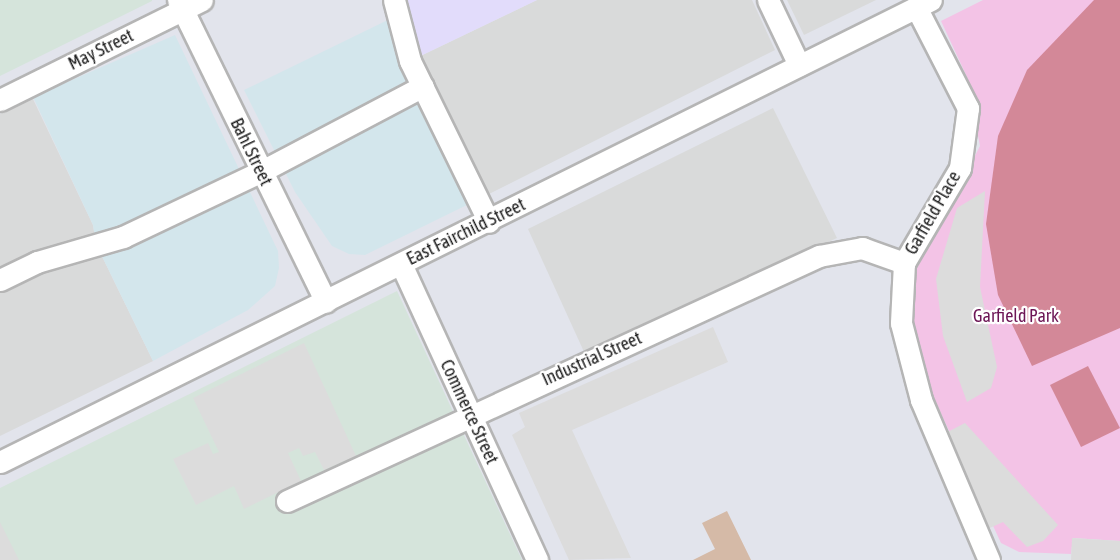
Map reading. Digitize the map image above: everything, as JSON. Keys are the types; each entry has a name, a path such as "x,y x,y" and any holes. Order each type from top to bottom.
{"street":[{"name":"May Street","path":"0,100 180,5 202,0"},
{"path":"394,0 410,61 489,222"},
{"path":"768,0 799,65"},
{"name":"East Fairchild Street","path":"0,462 489,222 924,3"},
{"name":"Garfield Place","path":"924,3 968,108 960,168 904,263 901,323 921,400 989,560"},
{"name":"Bahl Street","path":"180,5 260,172 326,302"},
{"path":"0,280 37,262 123,237 260,172 423,86"},
{"name":"Industrial Street","path":"287,501 470,414 819,256 862,248 904,263"},
{"name":"Commerce Street","path":"401,264 537,560"}],"shaded area":[{"path":"0,0 152,0 152,1 0,76"},
{"path":"394,0 537,0 410,61"},
{"path":"537,0 752,0 775,50 479,199 410,61"},
{"path":"787,0 876,0 804,35"},
{"path":"398,15 479,199 365,255 349,254 332,246 295,192 244,90"},
{"path":"175,35 278,251 279,268 275,286 248,310 153,361 96,244 93,225 33,97"},
{"path":"32,97 93,225 96,244 153,361 0,436 0,114"},
{"path":"773,108 837,238 585,354 528,229"},
{"path":"985,191 980,287 997,367 991,388 967,402 943,336 936,279 957,208"},
{"path":"397,291 522,560 0,560 0,488"},
{"path":"713,327 728,362 572,430 631,558 569,560 512,435 525,427 519,413"},
{"path":"304,343 356,456 324,470 315,452 303,456 299,448 288,453 301,481 244,509 234,486 196,505 173,459 208,443 213,454 219,452 193,398"},
{"path":"965,423 1058,525 1043,541 1027,547 1003,522 972,536 932,440"},
{"path":"727,511 751,560 693,560 715,549 702,523"},
{"path":"0,522 19,560 0,560"},
{"path":"1072,538 1120,541 1120,560 1071,560"}],"green space":[{"name":"Garfield Park","path":"983,0 1120,0 1120,541 1073,538 1071,554 1019,552 1001,543 932,394 910,329 915,272 980,146 967,77 941,21"},
{"path":"1094,0 1120,0 1120,328 1032,366 998,295 986,224 998,136 1027,70"},
{"path":"1088,366 1120,428 1081,447 1050,385"}]}
